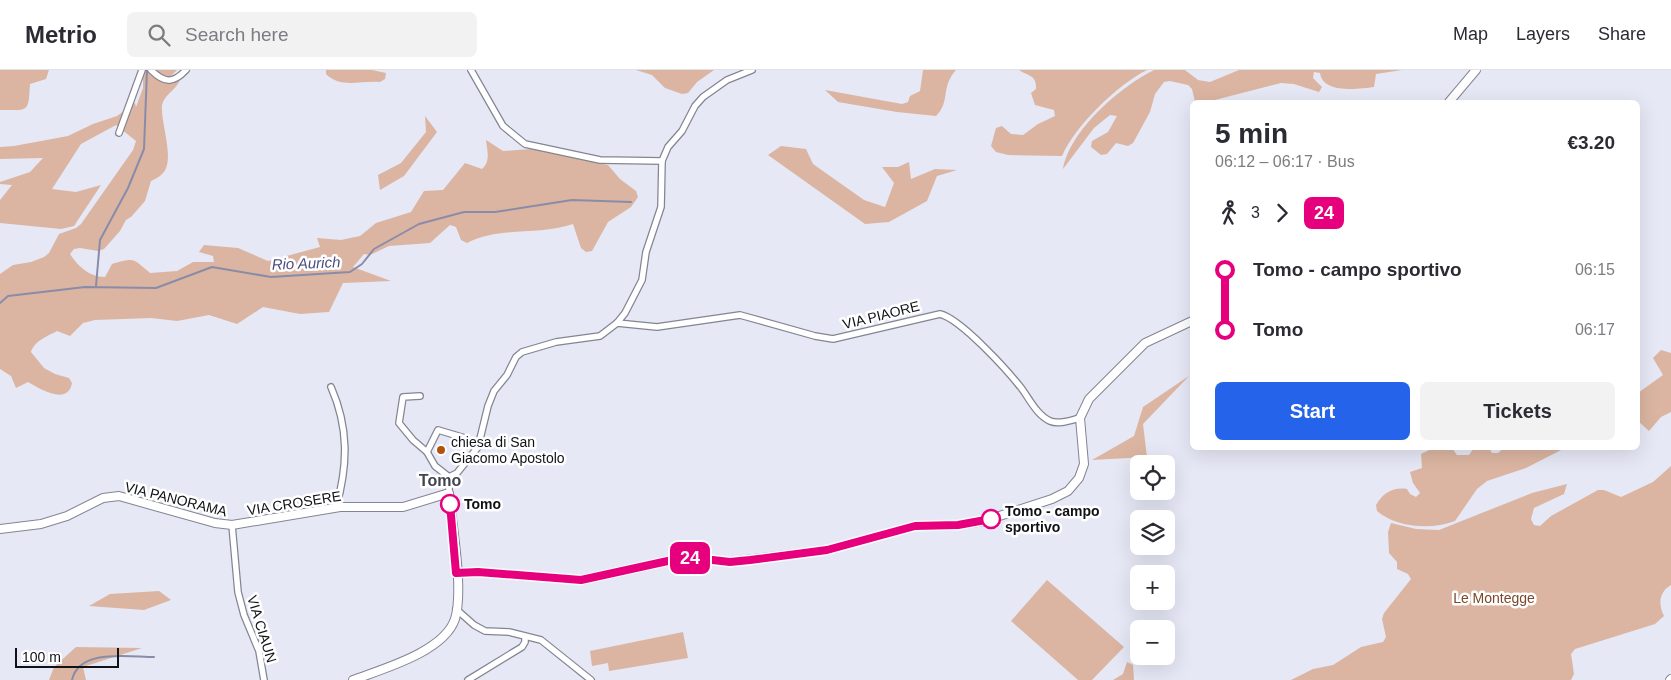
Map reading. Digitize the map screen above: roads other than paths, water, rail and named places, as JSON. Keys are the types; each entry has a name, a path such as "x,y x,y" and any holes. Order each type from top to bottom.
{"street":[{"path":"119,132 142,70"},
{"path":"151,70 162,79 170,82 179,78 186,70"},
{"path":"471,70 503,126 525,144 600,160 662,161"},
{"path":"449,477 457,473 478,447 488,406 516,357 522,352 556,342 600,336 617,323 632,302 642,280 646,252 661,207 662,161 668,146 682,131 695,106 703,97 727,80 752,70"},
{"path":"1451,100 1476,70"},
{"name":"VIA PIAORE","path":"617,323 657,327 740,314 815,336 833,339 940,314 948,316 970,335 1011,376 1046,419 1058,423 1080,418"},
{"path":"456,573 478,572 581,580 686,557 730,562 827,550 915,526 958,525 984,521 1052,499 1068,491 1079,478 1084,464 1080,418 1089,399 1145,343 1190,322"},
{"path":"332,387 341,410 346,464 336,508"},
{"path":"420,396 403,398 399,422 427,452 435,466 449,477"},
{"path":"427,452 438,430 465,438 478,447"},
{"path":"353,680 404,662 426,650 441,637 455,620 456,573 449,477"},
{"name":"VIA CROSERE","path":"232,525 336,508 403,507 449,494"},
{"name":"VIA PANORAMA","path":"0,530 41,524 67,516 102,498 119,496 215,523 232,525"},
{"name":"VIA CIAUN","path":"232,525 238,592 244,615 259,651 264,680"},
{"path":"456,609 474,625 485,631 509,632 524,638 541,640 591,680"},
{"path":"468,680 522,647 525,642 524,638"}],"waterway":[{"path":"96,286 100,240 128,188 144,149 147,70"},
{"name":"Rio Aurich","path":"0,303 8,296 85,287 156,288 212,267 271,277 350,272 362,264 374,249 419,224 464,212 495,212 572,200 631,202"},
{"path":"72,680 77,670 84,663 94,659 106,656 154,657"}],"place":[{"name":"chiesa di San Giacomo Apostolo","path":"441,450"},
{"name":"Tomo","path":"450,504"},
{"name":"Tomo - campo sportivo","path":"991,519"}],"district":[{"name":"Tomo","path":"440,480"}],"park label":[{"name":"Le Montegge","path":"1494,598"}]}
